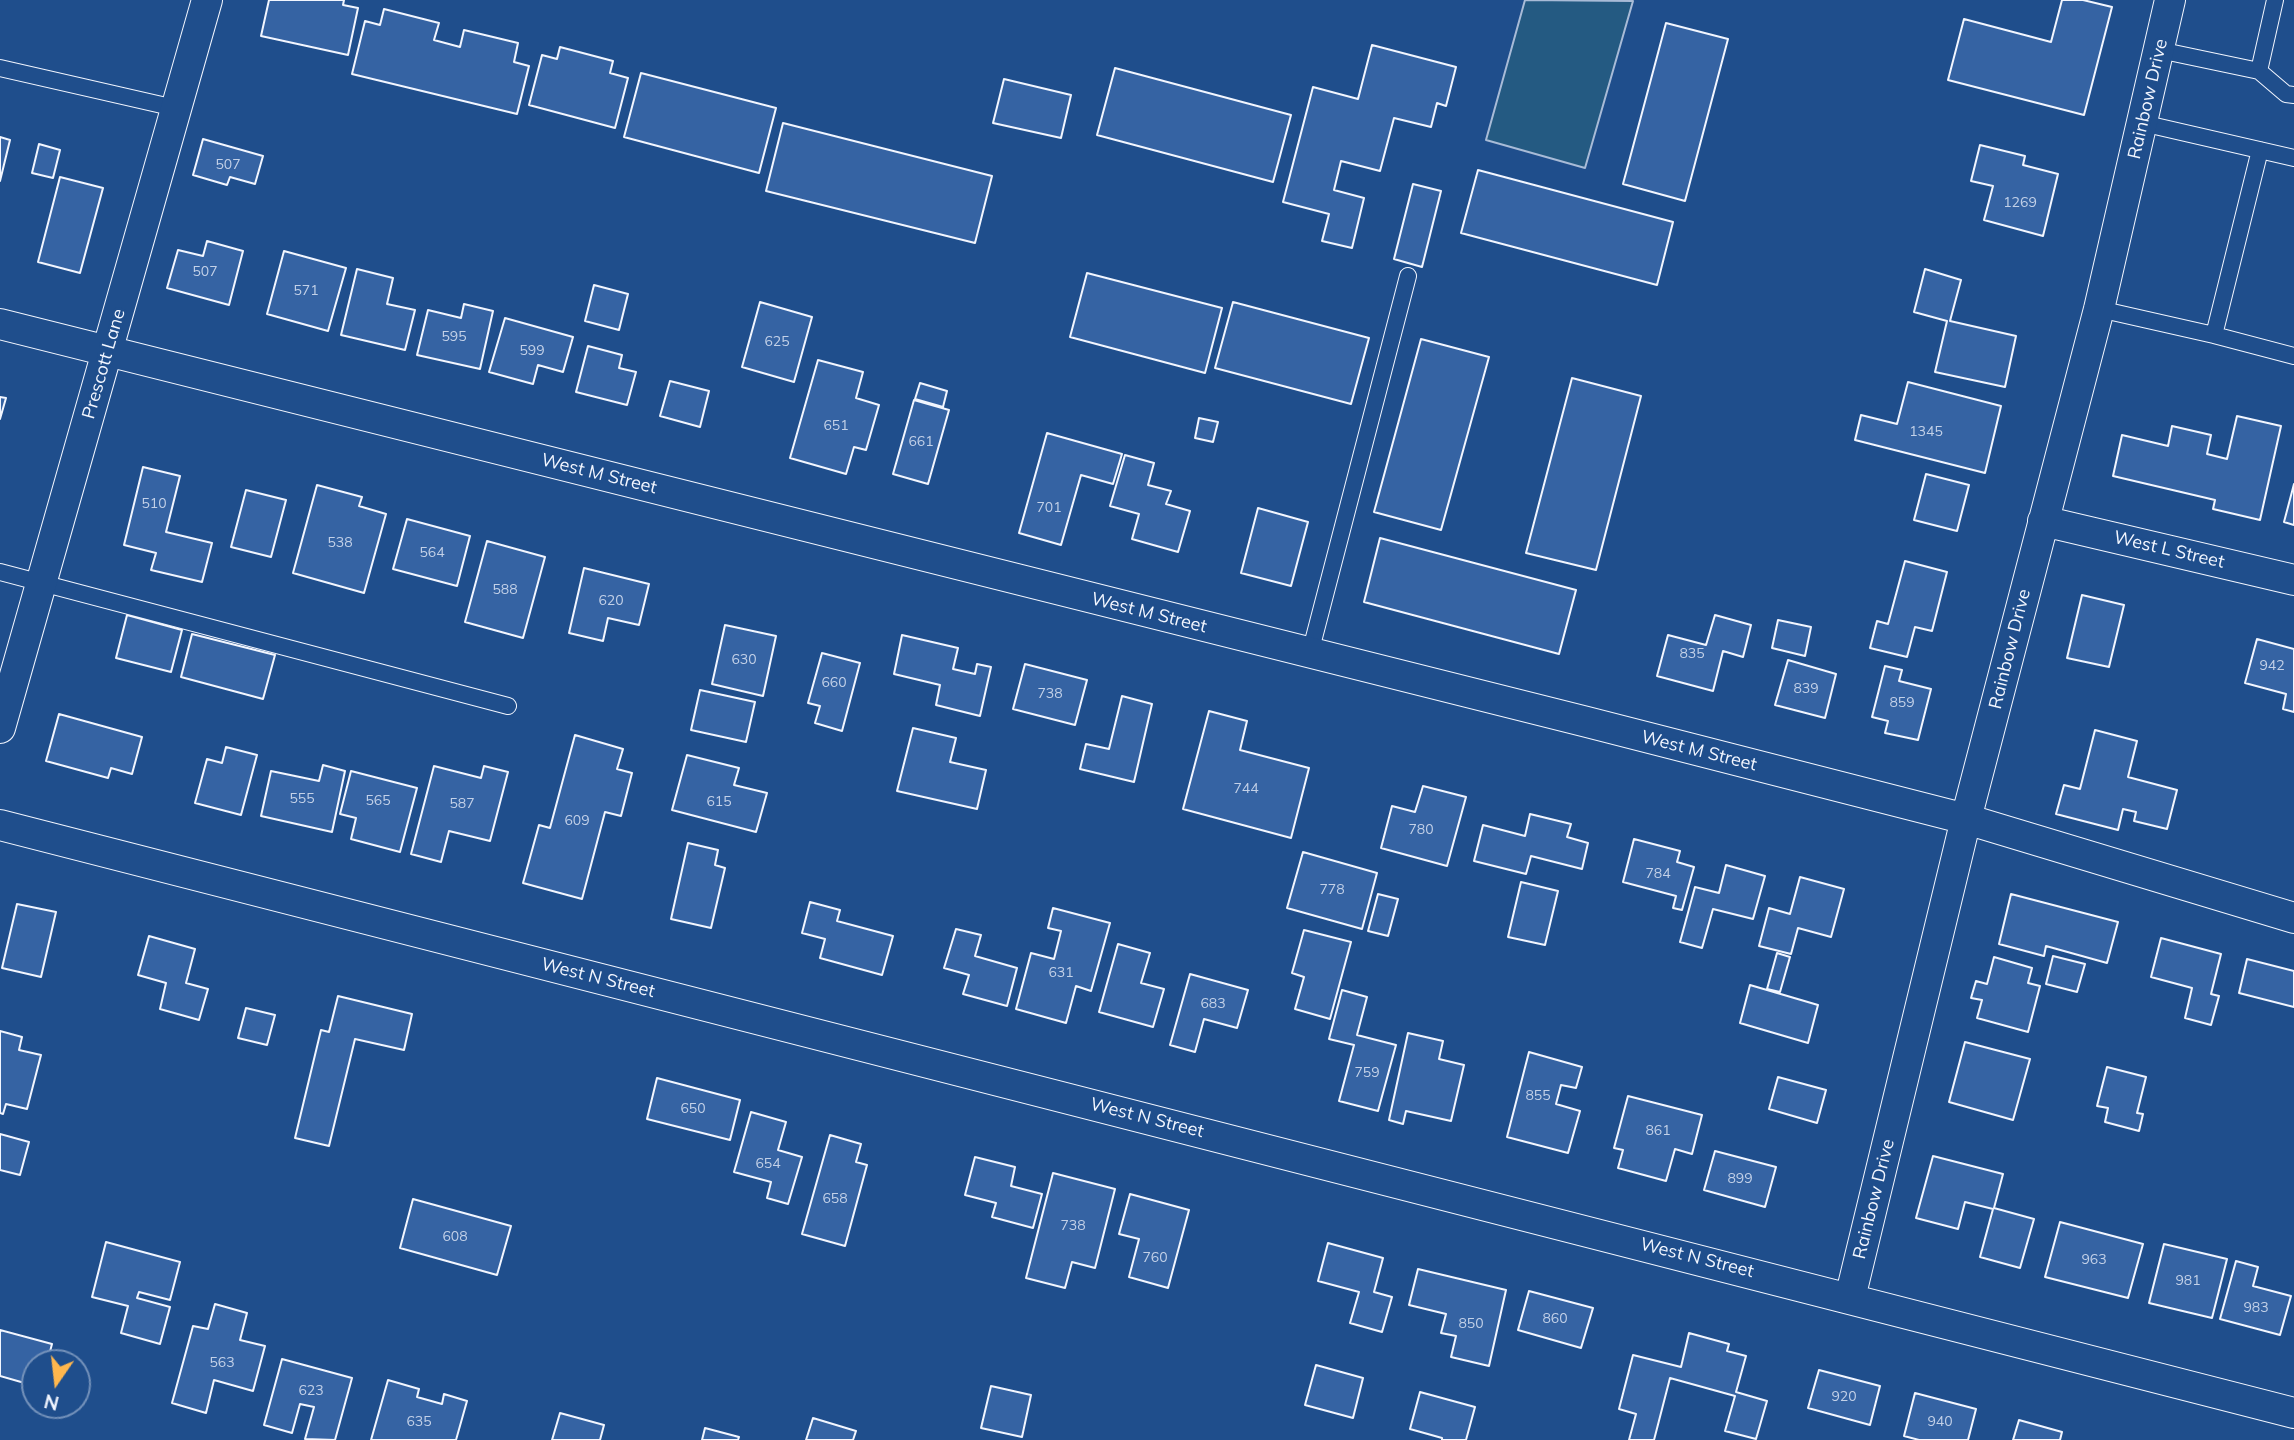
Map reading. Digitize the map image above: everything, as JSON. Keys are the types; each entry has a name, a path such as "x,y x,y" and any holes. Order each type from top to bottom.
{"street":[{"name":"Prescott Lane","path":"0,728 206,0"},
{"name":"Rainbow Drive","path":"1850,1297 1966,819 2099,309 2170,0"},
{"name":"West M Street","path":"0,324 1966,819 2294,918"},
{"name":"West L Street","path":"2043,521 2294,580"},
{"name":"West N Street","path":"0,825 1850,1297 2294,1413"}],"lane":[{"path":"2259,71 2275,0"},
{"path":"2159,50 2259,71 2286,94 2294,95"},
{"path":"0,68 175,108"},
{"path":"2142,123 2294,158"},
{"path":"2214,335 2260,150"},
{"path":"1310,653 1408,276"},
{"path":"2099,309 2294,356"},
{"path":"0,572 508,706"}],"shaded area":[{"path":"1525,0 1633,1 1585,168 1486,140"}],"building":[{"path":"269,0 344,0 343,5 358,8 348,55 261,36"},
{"path":"2062,0 2083,0 2112,7 2084,115 1948,80 1964,19 2051,42"},
{"path":"384,9 439,23 434,40 460,47 464,30 518,43 514,62 529,66 517,114 352,74 365,21 380,25"},
{"path":"1666,23 1728,39 1685,201 1623,184"},
{"path":"1372,45 1456,67 1446,106 1437,103 1431,127 1394,118 1380,171 1341,161 1334,190 1364,198 1352,248 1322,241 1329,214 1283,202 1313,87 1358,99"},
{"path":"560,47 613,61 610,73 628,78 615,128 529,105 542,55 557,59"},
{"path":"1115,68 1291,115 1273,182 1097,135"},
{"path":"641,73 776,108 759,173 624,137"},
{"path":"1004,79 1071,95 1061,138 993,123"},
{"path":"783,123 992,176 975,243 766,191"},
{"path":"0,137 10,140 0,181"},
{"path":"203,139 263,156 255,184 230,177 227,185 193,175"},
{"path":"39,144 60,150 53,178 32,173"},
{"path":"1980,145 2025,156 2023,165 2058,174 2043,236 1984,220 1993,186 1971,181"},
{"path":"1478,170 1673,222 1657,285 1461,233"},
{"path":"60,177 103,188 80,273 38,262"},
{"path":"1413,184 1441,191 1422,267 1394,259"},
{"path":"207,241 243,251 229,305 167,288 178,250 203,256"},
{"path":"284,251 346,268 328,331 267,314"},
{"path":"357,269 393,278 387,304 415,310 405,350 341,335"},
{"path":"1925,269 1961,280 1950,321 2016,336 2005,387 1935,372 1947,321 1914,312"},
{"path":"1087,273 1222,308 1205,373 1070,337"},
{"path":"594,285 628,294 619,330 585,321"},
{"path":"760,302 812,317 794,382 742,367"},
{"path":"1233,302 1369,338 1351,404 1215,368"},
{"path":"464,304 493,311 480,369 417,355 428,310 461,318"},
{"path":"505,318 573,337 563,372 538,365 533,384 489,372"},
{"path":"1421,339 1489,357 1441,530 1374,512"},
{"path":"588,346 622,355 619,368 636,372 627,405 576,392"},
{"path":"818,360 863,372 856,398 879,405 866,450 854,447 846,474 790,458"},
{"path":"1572,378 1641,396 1596,570 1526,553"},
{"path":"670,381 709,391 700,427 660,416"},
{"path":"1908,382 2001,406 1985,473 1855,440 1861,415 1897,424"},
{"path":"920,383 947,391 943,407 915,399"},
{"path":"0,397 6,398 0,419"},
{"path":"914,400 949,410 928,484 893,474"},
{"path":"2237,416 2281,426 2260,520 2213,509 2215,500 2113,476 2122,435 2168,446 2172,426 2211,435 2207,454 2227,459"},
{"path":"1199,418 1218,422 1213,442 1195,438"},
{"path":"1047,433 1122,454 1113,484 1081,475 1061,545 1019,533"},
{"path":"1125,455 1154,463 1148,485 1171,491 1166,504 1190,511 1178,552 1132,539 1139,514 1110,506"},
{"path":"143,467 180,476 166,532 212,543 202,582 151,570 156,553 124,545"},
{"path":"1926,474 1969,485 1957,531 1914,520"},
{"path":"2294,484 2294,525 2284,522"},
{"path":"317,485 362,497 359,506 386,514 364,593 293,573"},
{"path":"246,490 286,500 271,557 231,547"},
{"path":"1258,508 1308,522 1291,586 1241,573"},
{"path":"407,519 470,536 457,586 393,569"},
{"path":"1380,538 1576,590 1559,654 1364,602"},
{"path":"487,541 545,557 523,638 465,622"},
{"path":"1905,561 1947,572 1932,631 1915,627 1907,657 1870,648 1877,621 1888,624"},
{"path":"584,568 649,584 639,625 608,618 603,641 569,633"},
{"path":"2082,595 2124,605 2109,667 2067,658"},
{"path":"127,615 182,630 171,672 116,658"},
{"path":"1715,615 1751,625 1743,657 1723,651 1713,691 1657,676 1668,635 1706,645"},
{"path":"1778,620 1811,627 1805,656 1772,648"},
{"path":"725,625 776,636 763,696 712,684"},
{"path":"192,634 275,655 263,699 181,677"},
{"path":"902,635 958,648 953,669 975,674 977,664 991,667 980,716 936,705 940,685 894,674"},
{"path":"2257,639 2294,649 2294,712 2283,709 2286,694 2245,683"},
{"path":"822,653 860,663 842,731 815,723 820,706 808,703"},
{"path":"1788,660 1836,674 1825,718 1775,705"},
{"path":"1025,664 1087,680 1075,725 1013,709"},
{"path":"1885,666 1902,670 1899,681 1931,689 1918,740 1885,733 1888,721 1872,717"},
{"path":"700,690 755,702 746,742 691,730"},
{"path":"1122,696 1152,704 1134,782 1080,769 1086,744 1109,749"},
{"path":"1209,711 1247,721 1240,750 1309,768 1291,838 1183,809"},
{"path":"59,714 142,737 132,774 111,768 108,778 46,761"},
{"path":"913,728 956,738 950,762 986,770 977,809 897,791"},
{"path":"2095,730 2137,741 2128,777 2177,790 2167,829 2134,821 2136,812 2123,809 2118,830 2056,814 2064,785 2080,789"},
{"path":"575,735 623,749 617,769 632,773 621,816 605,812 582,899 523,883 539,825 550,828"},
{"path":"226,747 257,755 241,815 195,803 207,759 222,763"},
{"path":"687,755 739,768 734,785 767,793 756,832 672,810"},
{"path":"323,765 345,771 332,832 261,816 271,771 319,781"},
{"path":"434,766 481,778 484,766 508,772 490,841 449,831 441,862 411,854"},
{"path":"351,771 417,788 400,852 351,839 356,818 340,814"},
{"path":"1423,786 1466,797 1447,866 1381,848 1392,806 1415,812"},
{"path":"1530,814 1571,824 1567,837 1588,843 1582,869 1531,856 1526,874 1474,861 1483,825 1525,836"},
{"path":"1634,839 1680,851 1677,862 1694,867 1682,910 1673,908 1676,896 1623,882"},
{"path":"688,843 718,850 715,865 725,868 711,928 671,919"},
{"path":"1303,852 1377,873 1362,929 1287,908"},
{"path":"1726,865 1765,876 1753,919 1713,909 1702,948 1680,942 1695,887 1719,893"},
{"path":"1800,877 1844,889 1831,937 1798,928 1791,954 1759,946 1769,908 1790,914"},
{"path":"1521,882 1558,891 1545,945 1508,937"},
{"path":"1378,894 1398,899 1388,936 1368,931"},
{"path":"2011,894 2118,922 2107,963 2046,946 2044,956 1999,944"},
{"path":"810,902 840,910 837,921 893,936 882,975 820,958 825,939 802,933"},
{"path":"17,904 56,912 41,977 2,968"},
{"path":"1053,908 1110,923 1091,991 1076,986 1066,1023 1016,1009 1031,953 1054,959 1061,931 1048,928"},
{"path":"956,929 981,935 975,956 1017,968 1007,1006 963,994 969,975 944,968"},
{"path":"1304,930 1351,942 1330,1019 1295,1009 1304,977 1292,973"},
{"path":"149,936 195,949 186,983 208,989 199,1020 160,1009 166,983 138,975"},
{"path":"2161,938 2221,954 2211,994 2219,996 2211,1025 2185,1018 2192,988 2151,977"},
{"path":"1118,944 1150,953 1141,983 1164,989 1153,1027 1099,1012"},
{"path":"1777,953 1790,957 1780,992 1767,989"},
{"path":"2053,956 2085,964 2077,992 2046,984"},
{"path":"1994,957 2032,968 2028,983 2040,986 2028,1032 1977,1018 1982,1000 1971,998 1976,981 1987,984"},
{"path":"2247,959 2294,971 2294,1007 2239,993"},
{"path":"1190,974 1248,990 1237,1028 1204,1019 1195,1052 1170,1045"},
{"path":"1750,985 1818,1005 1808,1043 1740,1023"},
{"path":"1342,990 1367,997 1357,1035 1396,1045 1378,1111 1339,1101 1354,1045 1329,1039"},
{"path":"338,996 412,1014 404,1050 355,1039 329,1146 295,1138 321,1030 329,1032"},
{"path":"246,1008 275,1015 267,1045 238,1038"},
{"path":"0,1031 22,1037 19,1050 41,1055 27,1109 6,1104 3,1114 0,1113"},
{"path":"1408,1033 1443,1041 1439,1059 1464,1065 1451,1121 1406,1111 1403,1124 1389,1120"},
{"path":"1965,1042 2030,1059 2013,1120 1949,1102"},
{"path":"1529,1052 1582,1067 1576,1088 1561,1085 1556,1104 1580,1111 1568,1153 1507,1137"},
{"path":"2107,1067 2146,1077 2137,1113 2143,1114 2139,1131 2105,1122 2108,1108 2097,1106"},
{"path":"1778,1077 1826,1090 1817,1123 1769,1109"},
{"path":"657,1078 740,1100 730,1140 647,1119"},
{"path":"1628,1096 1702,1115 1692,1154 1675,1149 1666,1181 1618,1168 1623,1150 1614,1148"},
{"path":"751,1112 786,1122 778,1150 802,1157 788,1204 767,1198 771,1182 734,1172"},
{"path":"0,1134 29,1142 20,1175 0,1170"},
{"path":"830,1135 861,1144 856,1162 867,1165 845,1246 802,1234"},
{"path":"1715,1151 1776,1167 1765,1207 1704,1190"},
{"path":"1933,1156 2003,1174 1994,1208 2034,1219 2020,1268 1980,1257 1993,1209 1965,1202 1958,1229 1916,1218"},
{"path":"975,1157 1015,1167 1011,1186 1042,1194 1033,1228 992,1217 996,1203 965,1195"},
{"path":"1053,1173 1115,1189 1095,1268 1072,1262 1065,1288 1026,1278"},
{"path":"1130,1194 1189,1210 1168,1288 1129,1277 1139,1239 1119,1234"},
{"path":"413,1199 511,1226 497,1275 400,1248"},
{"path":"2060,1222 2143,1244 2128,1298 2045,1277"},
{"path":"106,1242 180,1262 170,1300 139,1292 137,1298 170,1307 160,1344 121,1333 128,1306 92,1297"},
{"path":"1328,1243 1383,1258 1374,1292 1392,1297 1382,1332 1350,1323 1359,1292 1318,1281"},
{"path":"2164,1244 2227,1259 2212,1318 2149,1303"},
{"path":"2236,1261 2258,1267 2253,1286 2291,1296 2280,1335 2220,1319"},
{"path":"1418,1269 1506,1290 1489,1366 1451,1357 1456,1336 1441,1333 1446,1314 1409,1305"},
{"path":"1529,1291 1593,1308 1581,1348 1518,1330"},
{"path":"215,1304 247,1313 240,1340 265,1346 253,1391 214,1380 206,1413 172,1403 193,1326 208,1329"},
{"path":"0,1330 52,1344 51,1349 21,1349 21,1382 0,1376"},
{"path":"1689,1333 1729,1344 1727,1351 1746,1356 1736,1392 1767,1401 1756,1439 1725,1431 1735,1396 1670,1378 1654,1440 1629,1440 1636,1414 1619,1409 1633,1355 1681,1367"},
{"path":"282,1359 352,1378 335,1440 305,1439 314,1407 300,1404 292,1433 264,1425"},
{"path":"1316,1365 1363,1378 1353,1418 1305,1405"},
{"path":"1819,1370 1880,1386 1870,1425 1808,1408"},
{"path":"388,1380 419,1389 417,1397 442,1404 444,1394 467,1401 456,1440 371,1440"},
{"path":"991,1386 1031,1395 1022,1437 981,1428"},
{"path":"1420,1392 1475,1407 1466,1440 1442,1440 1410,1429"},
{"path":"1915,1393 1976,1409 1968,1440 1919,1440 1904,1436"},
{"path":"560,1413 604,1425 600,1440 552,1440"},
{"path":"813,1418 856,1431 853,1440 806,1440"},
{"path":"2019,1420 2062,1432 2060,1440 2013,1440"},
{"path":"705,1428 739,1437 738,1440 702,1440"}]}
